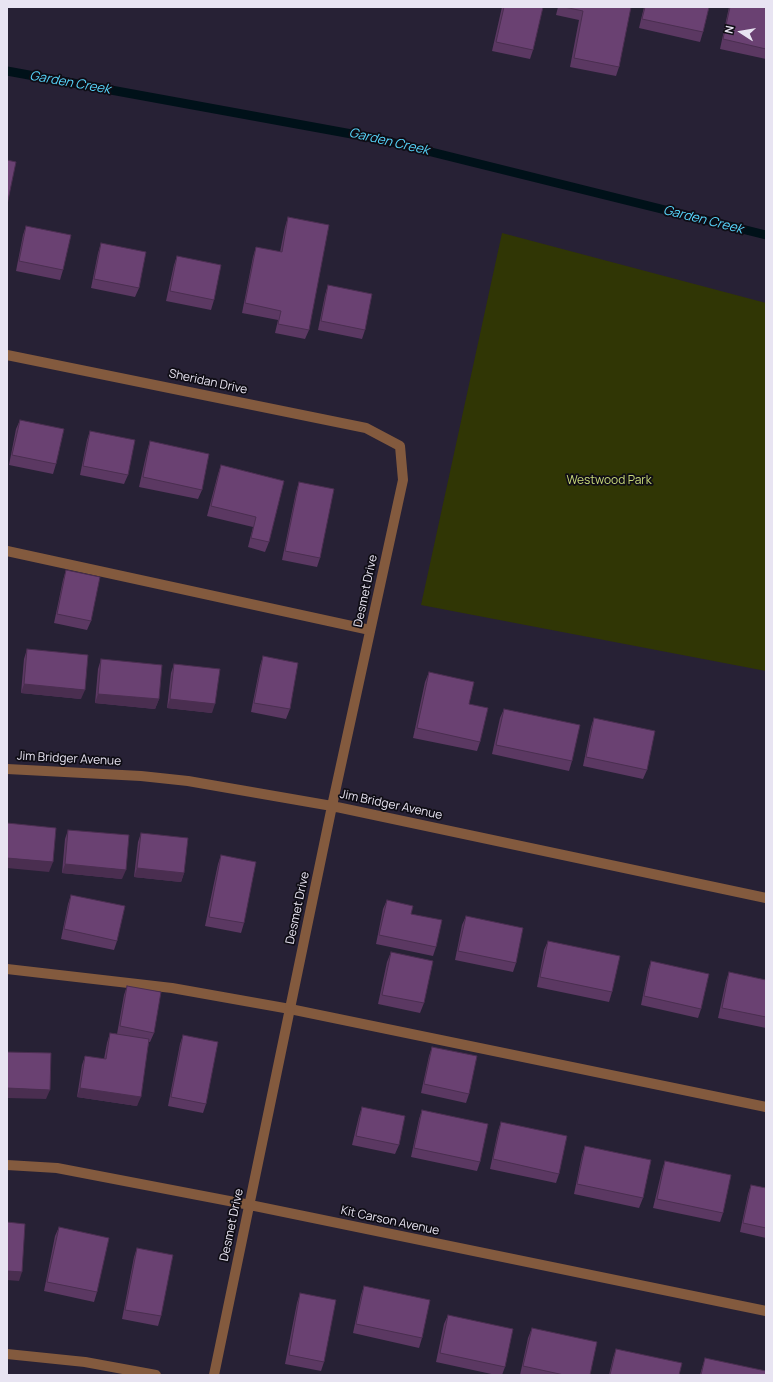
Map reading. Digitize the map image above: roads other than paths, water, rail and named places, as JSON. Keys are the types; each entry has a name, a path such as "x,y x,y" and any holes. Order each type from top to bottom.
{"street":[{"name":"Sheridan Drive","path":"7,354 366,428 400,446"},
{"name":"Desmet Drive","path":"214,1375 332,806 403,480 400,446"},
{"path":"7,551 370,630"},
{"name":"Jim Bridger Avenue","path":"7,769 141,776 188,781 332,806 766,898"},
{"path":"7,969 172,988 290,1009 766,1107"},
{"name":"Kit Carson Avenue","path":"7,1165 57,1168 250,1205 766,1311"},
{"path":"7,1354 85,1362 156,1375"}],"waterway":[{"name":"Garden Creek","path":"7,71 379,139 766,235"}],"park label":[{"name":"Westwood Park","path":"609,481"}]}
